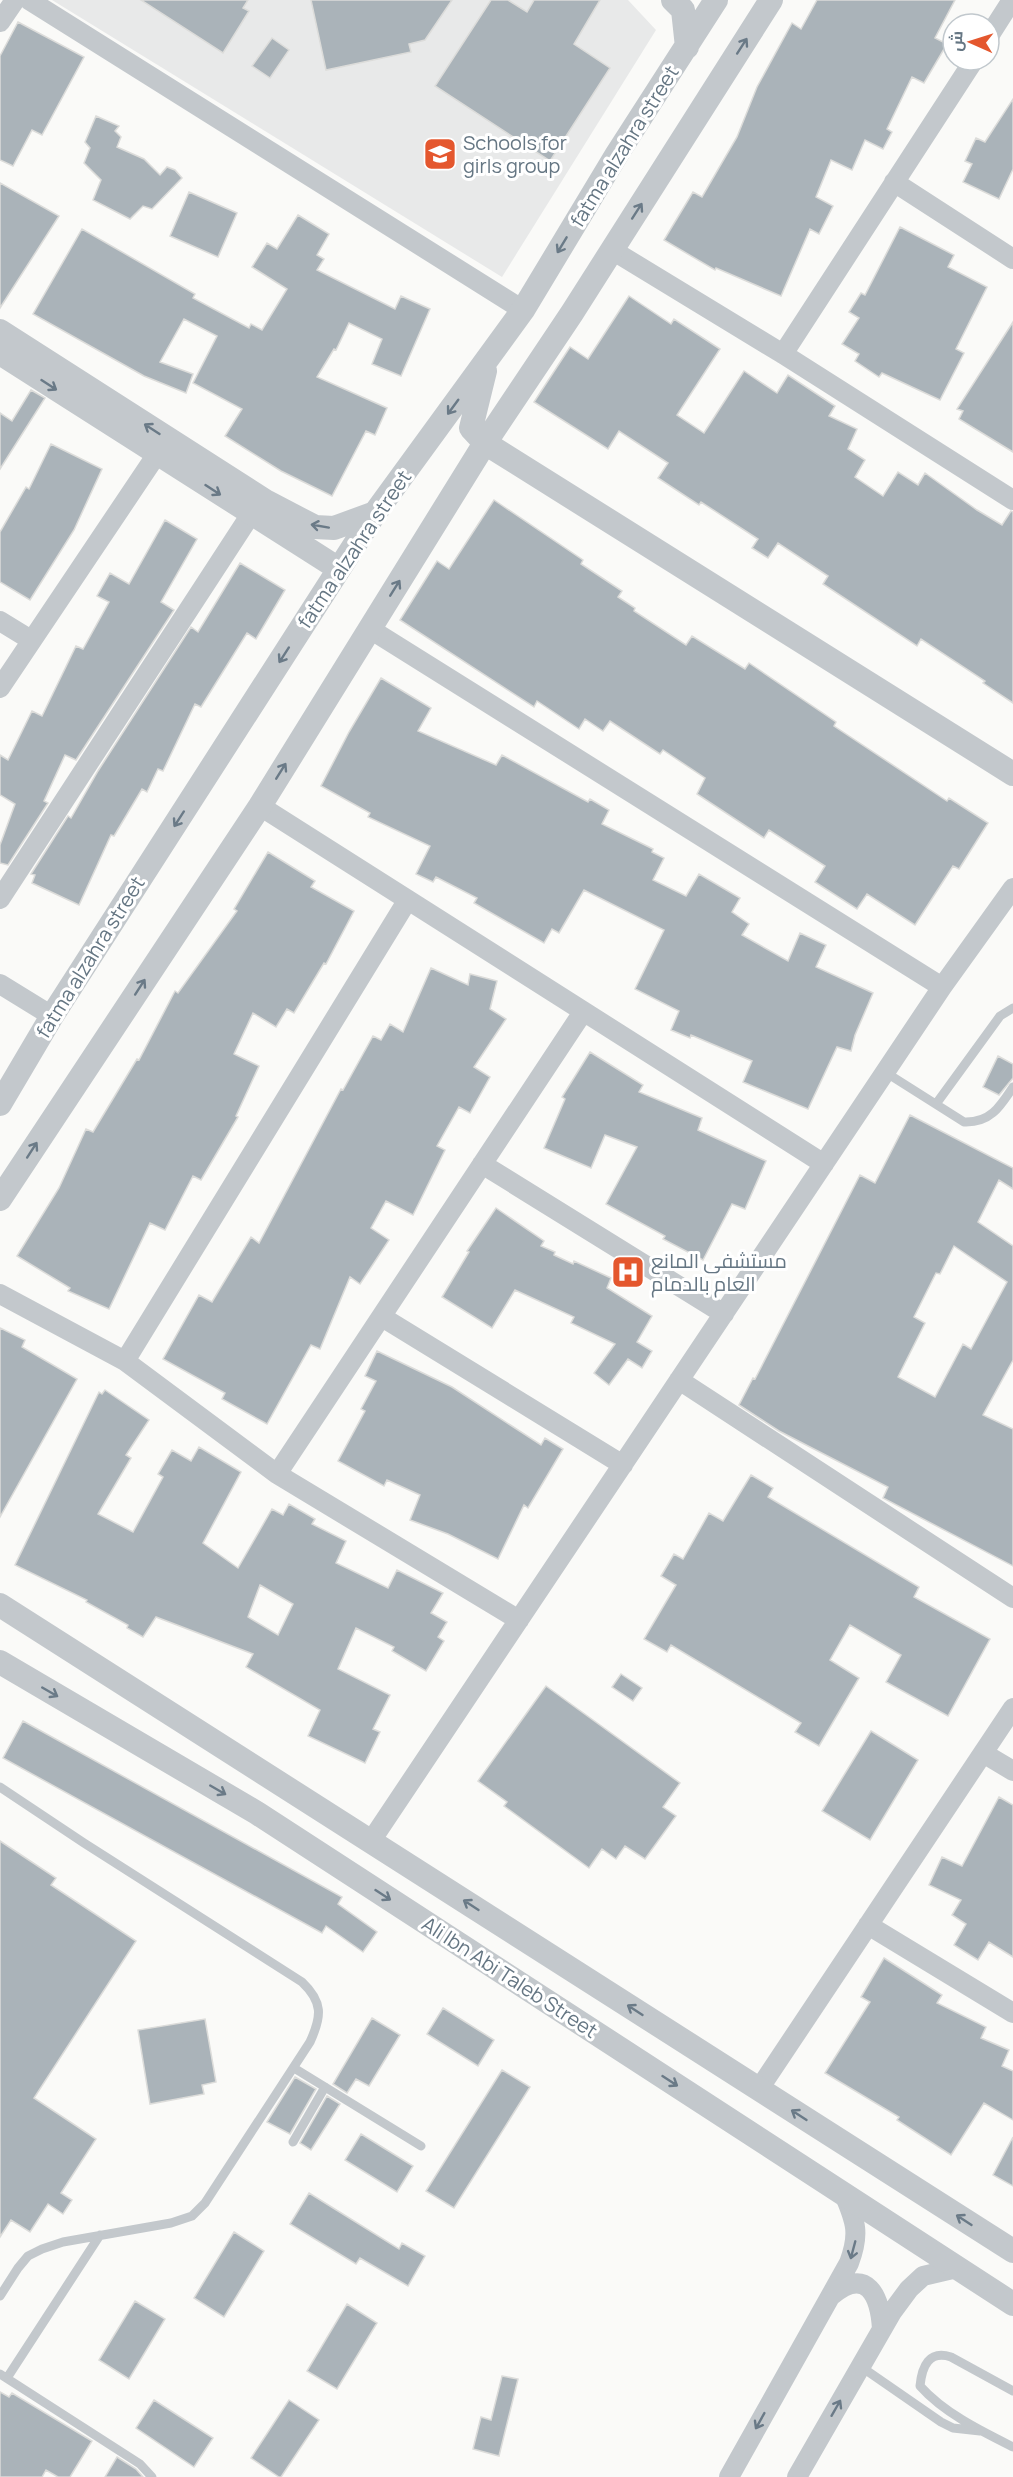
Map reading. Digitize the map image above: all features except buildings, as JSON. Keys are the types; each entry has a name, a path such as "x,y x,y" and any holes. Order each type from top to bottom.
{"street":[{"path":"0,22 15,0"},
{"path":"29,0 523,310"},
{"path":"673,0 683,10 687,47"},
{"name":"fatma alzahra street","path":"0,1104 52,1016 375,513 523,310 617,154 716,0"},
{"path":"0,1199 260,806 485,443 612,250 771,0"},
{"path":"1001,17 1012,0"},
{"path":"783,354 966,72"},
{"path":"894,182 1013,259"},
{"path":"612,250 783,354 1013,500"},
{"path":"0,331 267,502 315,527 334,528 375,513"},
{"path":"0,353 339,569"},
{"path":"487,360 471,428 485,443 1013,774"},
{"path":"0,688 157,454"},
{"path":"0,899 251,514"},
{"path":"0,621 31,640"},
{"path":"370,628 942,987"},
{"path":"260,806 824,1164"},
{"path":"371,1841 942,987 1013,888"},
{"path":"125,1361 407,900"},
{"path":"0,984 52,1016"},
{"path":"277,1474 583,1012"},
{"path":"482,1164 724,1314"},
{"path":"0,1294 125,1361 277,1474 519,1620"},
{"path":"382,1317 623,1465"},
{"path":"679,1380 1013,1598"},
{"path":"0,1605 1013,2251"},
{"name":"Ali Ibn Abi Taleb Street","path":"0,1662 257,1813 1013,2304"},
{"path":"759,2089 1013,1708"},
{"path":"983,1753 1013,1772"},
{"path":"868,1925 1013,2013"},
{"path":"729,2477 849,2263 855,2247 855,2221 844,2194"},
{"path":"796,2477 882,2329 909,2289 922,2276 957,2268"},
{"path":"830,2296 845,2284 864,2284 872,2291 880,2307 882,2329"}],"lane":[{"path":"936,1104 1000,1016 1013,1008"},
{"path":"885,1072 964,1122 987,1118 998,1110 1013,1087"},
{"path":"0,1787 84,1844 302,1982 314,1993 319,2007 318,2025 294,2068 205,2203 192,2216 171,2223 63,2242 42,2248 28,2256 0,2296"},
{"path":"294,2068 421,2146"},
{"path":"293,2142 325,2087"},
{"path":"100,2235 3,2376 140,2464 152,2477"},
{"path":"1013,2391 951,2357 941,2354 931,2358 921,2372 920,2385 929,2396 982,2432 1013,2447"},
{"path":"860,2366 952,2428 982,2432"}],"shaded area":[{"name":"Schools for girls group","path":"52,0 628,0 656,30 502,277"}],"place":[{"name":"Schools for girls group","path":"440,154"},
{"name":"مستشفى المانع العام بالدمام","path":"628,1272"}]}
